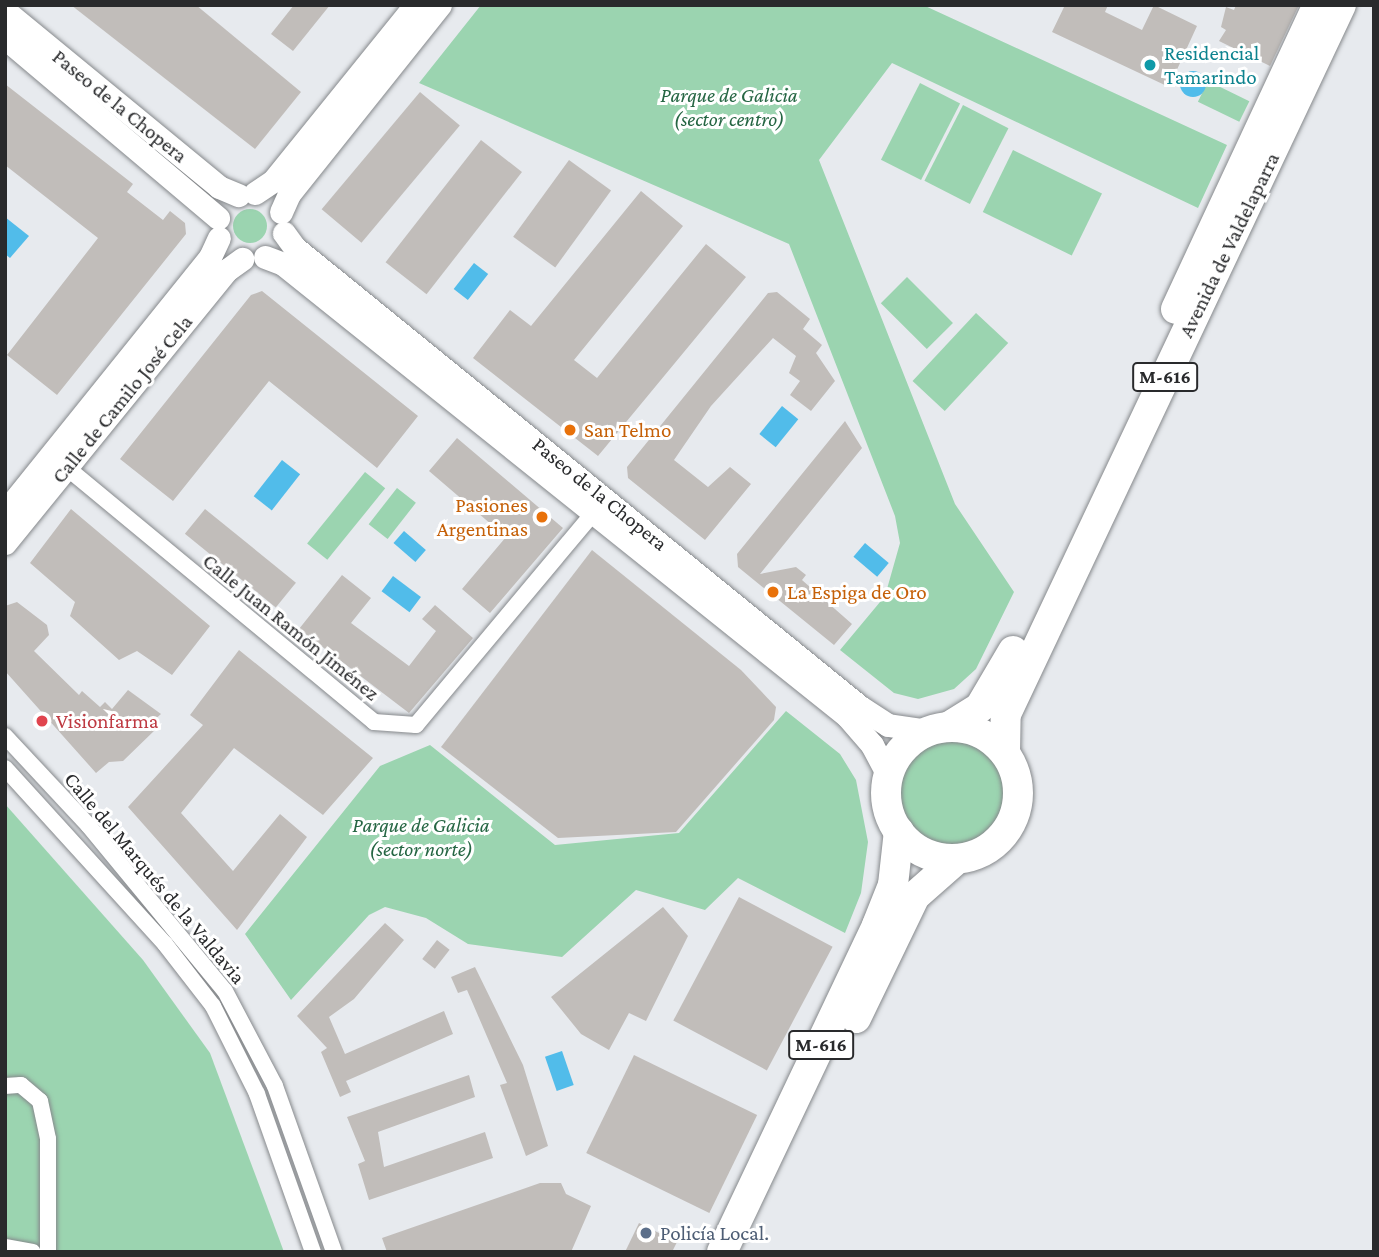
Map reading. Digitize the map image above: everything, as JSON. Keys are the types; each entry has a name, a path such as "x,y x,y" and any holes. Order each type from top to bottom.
{"highway":[{"name":"Avenida de Valdelaparra","path":"939,729 980,707 998,682 1318,5"},
{"name":"Avenida de Valdelaparra","path":"1005,753 1006,713 1341,5"},
{"path":"939,729 971,729 1005,753"},
{"name":"M-616","path":"722,1252 877,925 893,885 899,831 890,814 888,775 910,741 939,729"},
{"name":"M-616","path":"743,1252 915,896 957,859 994,844 1012,820 1018,791 1005,753"},
{"path":"899,831 915,847 957,859"}],"main road":[{"path":"247,194 273,181 415,5"},
{"path":"242,259 265,257 282,223 289,194 440,5"},
{"name":"Paseo de la Chopera","path":"5,11 219,187 247,194 282,223 295,248 860,707 888,725 939,729"},
{"name":"Paseo de la Chopera","path":"5,38 218,228 242,259"},
{"name":"Calle de Camilo José Cela","path":"5,512 210,257 218,228 247,194"},
{"name":"Paseo de la Chopera","path":"265,257 283,264 847,716 872,745 888,775"},
{"name":"Calle de Camilo José Cela","path":"5,543 227,270 242,259"}],"street":[{"name":"Calle Juan Ramón Jiménez","path":"66,467 374,722 416,725 593,513"},
{"name":"Calle del Marqués de la Valdavia","path":"5,736 89,825 225,991 275,1086 334,1252"},
{"name":"Calle del Marqués de la Valdavia","path":"5,768 165,944 213,1006 257,1094 313,1252"},
{"path":"11,1082 40,1101 48,1139 48,1252"},
{"path":"5,1247 33,1252"}],"green space":[{"name":"Parque de Galicia (sector centro)","path":"481,5 923,5 1227,145 1198,208 892,63 819,160 955,504 1014,592 976,669 954,689 918,699 894,693 840,650 885,596 900,543 895,516 789,244 419,83"},
{"path":"1208,81 1249,101 1239,122 1198,102"},
{"path":"920,83 960,103 921,180 881,160"},
{"path":"963,105 1008,128 970,204 924,181"},
{"path":"1013,150 1102,193 1072,255 983,212"},
{"path":"250,209 262,214 267,226 262,238 250,243 238,238 233,226 238,214"},
{"path":"907,277 953,323 927,349 881,303"},
{"path":"976,313 1008,343 945,411 913,381"},
{"path":"365,472 385,488 327,560 307,543"},
{"path":"397,488 416,503 388,539 369,524"},
{"name":"Parque de Galicia (sector norte)","path":"786,711 840,754 856,780 868,842 861,893 845,933 738,878 705,910 636,890 562,957 468,944 426,918 385,907 369,915 291,1000 245,934 380,766 430,745 555,845 679,833"},
{"path":"952,740 973,744 990,756 1002,773 1006,794 1002,815 990,832 973,844 952,848 931,844 914,832 902,815 898,794 902,773 914,756 931,744"},
{"path":"5,804 143,960 210,1053 284,1252 5,1252"}],"water":[{"path":"1193,71 1202,75 1206,84 1202,93 1193,97 1184,93 1180,84 1184,75"},
{"path":"5,217 29,236 10,258 5,254"},
{"path":"474,263 488,274 468,300 454,289"},
{"path":"782,406 798,419 776,447 759,434"},
{"path":"282,460 300,474 272,510 254,496"},
{"path":"404,531 426,550 415,562 394,543"},
{"path":"865,543 889,563 877,577 853,557"},
{"path":"393,576 421,597 410,612 382,591"},
{"path":"562,1051 574,1085 557,1091 545,1057"}],"building":[{"path":"71,5 196,5 301,92 255,149"},
{"path":"294,5 330,5 293,51 271,34"},
{"name":"Residencial Tamarindo","path":"1065,5 1108,5 1105,12 1142,30 1154,5 1197,26 1169,87 1052,32"},
{"path":"1236,5 1299,5 1270,66 1219,41 1226,30 1221,27 1226,7 1234,10"},
{"path":"5,84 133,184 127,192 163,220 170,211 185,223 186,234 57,395 7,355 98,238 5,165"},
{"path":"420,92 460,125 361,243 322,209"},
{"path":"481,140 522,172 427,294 386,262"},
{"path":"569,160 611,191 555,267 513,237"},
{"path":"641,191 683,226 574,360 597,378 706,244 746,277 598,456 473,358 510,310 531,326"},
{"path":"262,291 418,416 377,468 269,381 173,501 120,459 251,295"},
{"path":"777,292 810,319 803,329 822,345 816,353 835,381 811,411 790,395 800,381 789,373 796,356 773,338 711,406 674,460 708,487 730,467 751,484 705,540 628,478 627,467 768,293"},
{"path":"845,421 862,448 760,574 796,567 806,575 802,580 852,624 834,645 738,567 737,554"},
{"path":"457,438 563,528 490,613 462,589 506,537 429,471"},
{"path":"71,509 210,626 172,675 137,651 119,660 70,616 75,602 30,563"},
{"path":"205,509 296,583 276,607 185,534"},
{"path":"592,550 741,670 776,707 774,720 676,832 558,838 441,747"},
{"path":"342,575 371,598 351,623 409,666 436,631 422,619 435,605 473,638 409,713 299,629"},
{"path":"17,602 47,625 49,635 34,651 79,695 82,691 100,707 105,702 112,709 128,690 161,714 152,722 155,730 123,761 109,762 96,773 5,671 5,606"},
{"path":"239,650 373,758 323,815 234,748 181,813 233,871 280,814 307,837 237,930 128,807 203,725 190,715"},
{"path":"739,897 833,947 767,1070 673,1021"},
{"path":"663,907 688,936 646,1021 629,1013 609,1050 581,1034 551,997"},
{"path":"385,923 404,940 354,999 329,1017 345,1054 444,1011 453,1034 346,1081 351,1092 340,1097 321,1052 327,1048 297,1016"},
{"path":"437,940 450,950 435,969 422,959"},
{"path":"475,967 523,1065 548,1146 526,1156 500,1085 507,1083 467,990 458,993 451,977"},
{"path":"634,1055 757,1115 709,1213 586,1153"},
{"path":"469,1075 475,1097 378,1132 384,1167 485,1132 493,1158 369,1200 358,1164 365,1161 347,1117"},
{"path":"540,1183 561,1183 566,1194 591,1206 571,1252 387,1252 382,1238"},
{"name":"Policía Local.","path":"639,1223 677,1242 672,1252 625,1252"}],"place":[{"name":"Residencial Tamarindo","path":"1150,65"},
{"name":"San Telmo","path":"570,430"},
{"name":"Pasiones Argentinas","path":"542,517"},
{"name":"La Espiga de Oro","path":"773,592"},
{"name":"Visionfarma","path":"42,721"},
{"name":"Policía Local.","path":"646,1233"}]}
